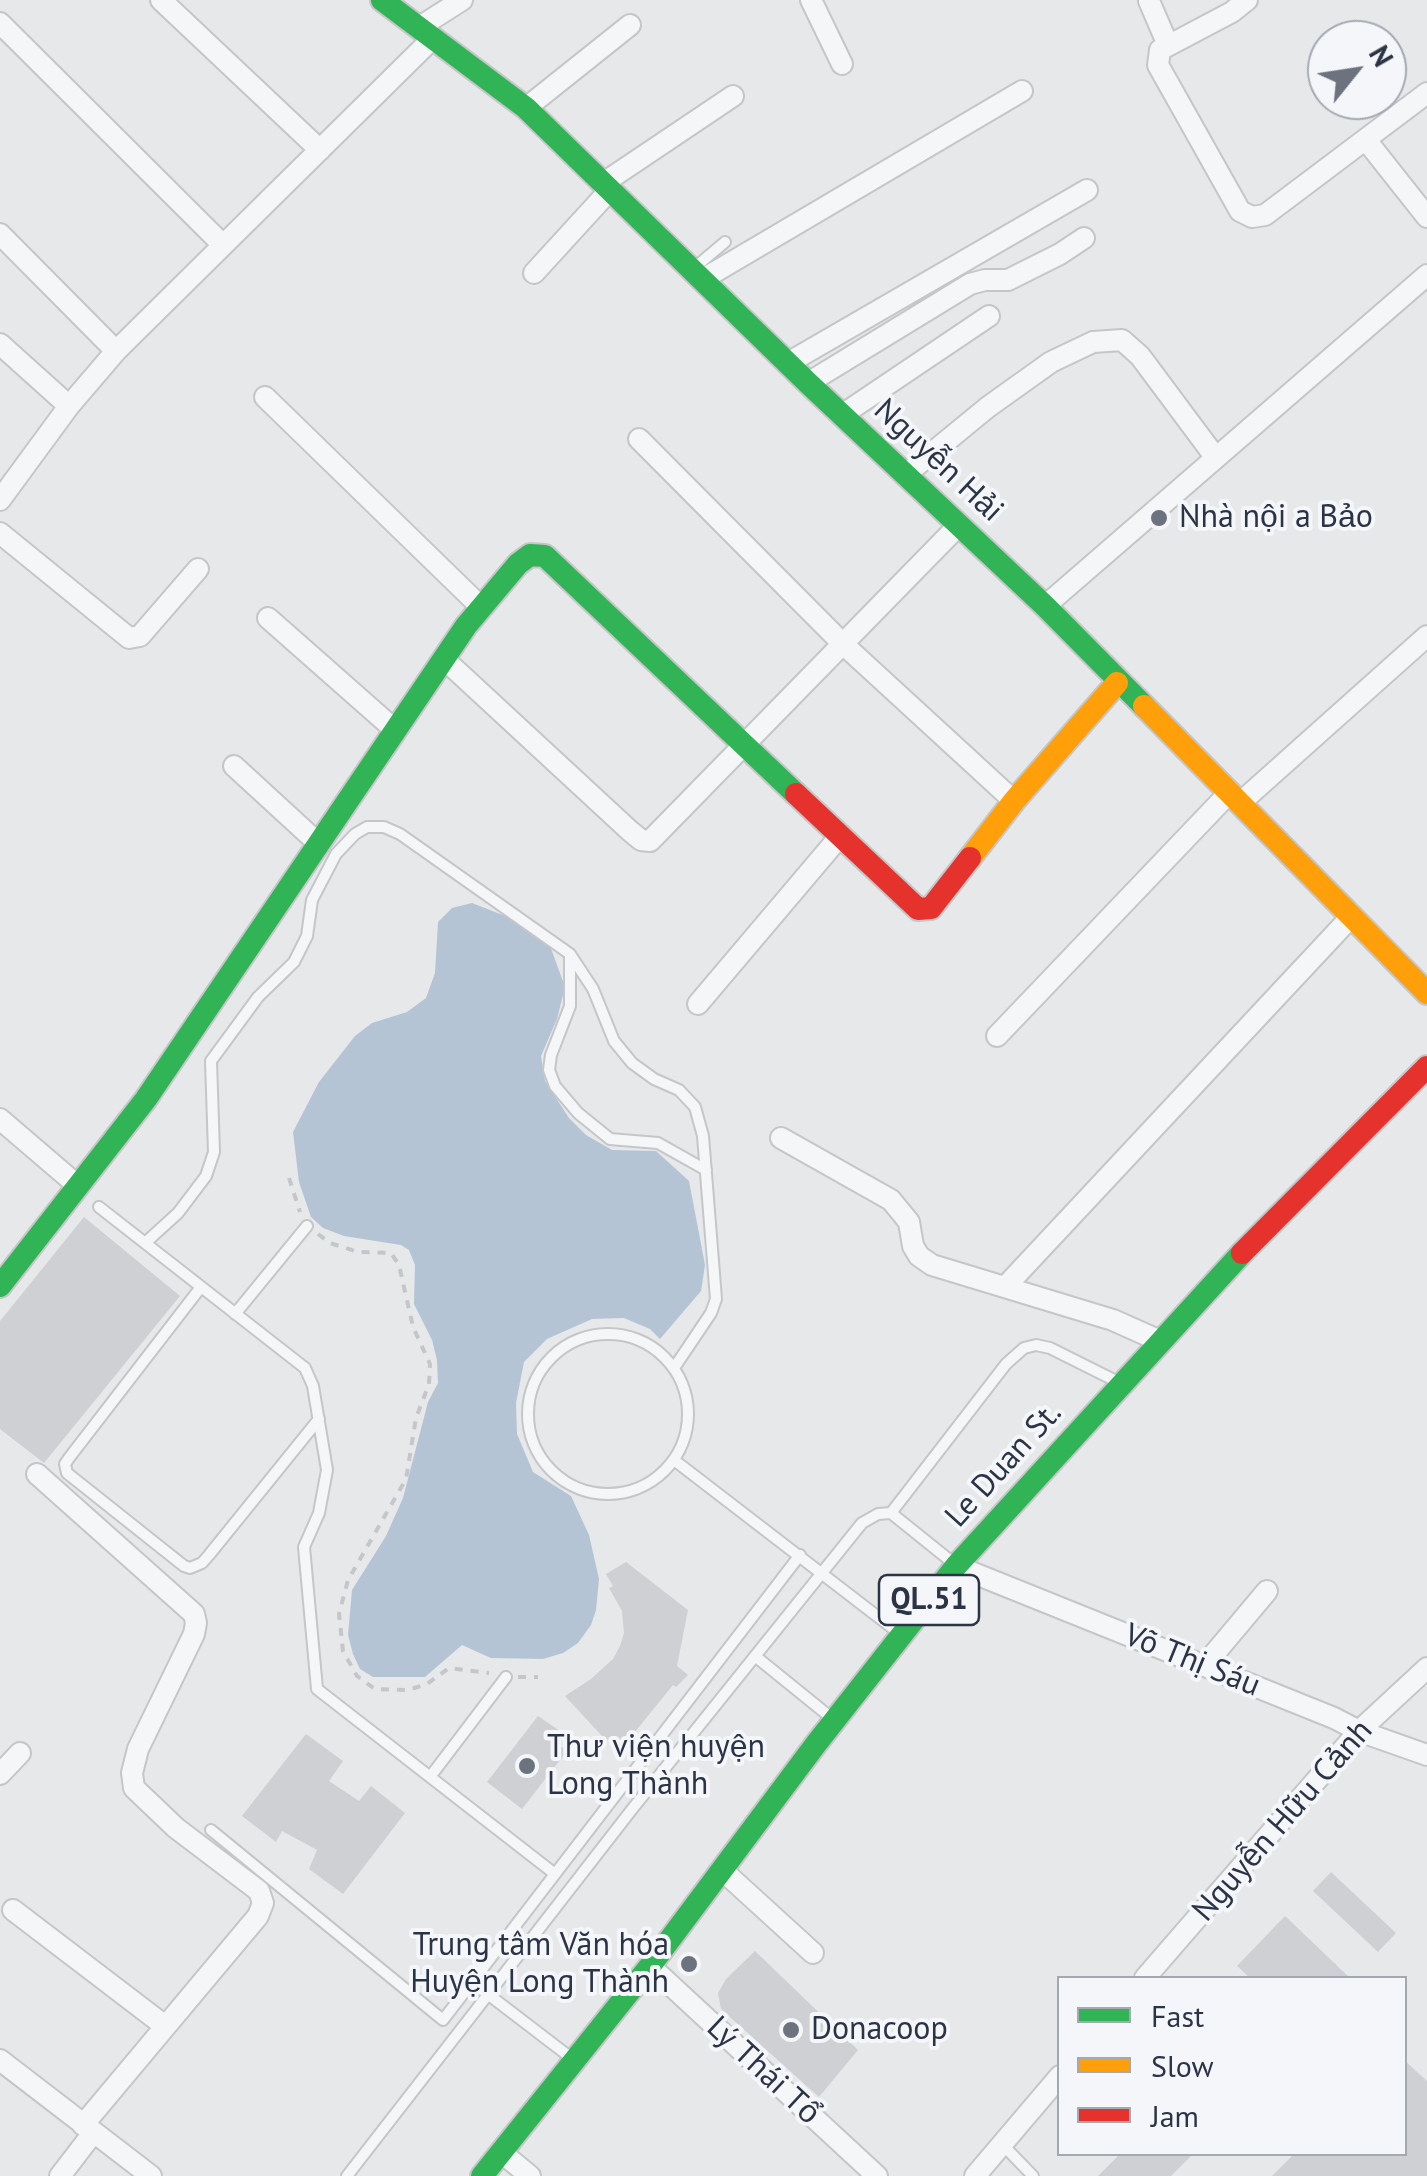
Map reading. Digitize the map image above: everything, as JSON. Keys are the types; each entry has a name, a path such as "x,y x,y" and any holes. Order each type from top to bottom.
{"street":[{"path":"161,0 320,150"},
{"name":"Nguyễn Hải","path":"382,0 526,108 808,383 1046,606 1427,993"},
{"path":"0,500 116,350 320,150 425,34 462,0"},
{"path":"811,0 842,64"},
{"path":"1247,0 1160,50 1158,65 1240,211 1252,217 1264,215 1427,93"},
{"path":"1149,1 1168,45"},
{"path":"0,23 223,245"},
{"path":"526,108 630,25"},
{"path":"697,274 1022,91"},
{"path":"534,274 605,188 733,96"},
{"path":"1366,140 1427,217"},
{"path":"788,363 1087,190"},
{"path":"0,234 116,350"},
{"path":"808,383 970,284 1008,280 1084,238"},
{"path":"1046,606 1427,274"},
{"path":"842,415 989,316"},
{"path":"906,476 988,407 1051,362 1094,342 1122,340 1140,356 1216,458"},
{"path":"0,344 69,406"},
{"path":"265,398 481,608"},
{"path":"639,439 844,644 1014,801"},
{"path":"444,659 645,841 657,835 958,526"},
{"path":"0,533 129,638 140,636 198,569"},
{"path":"0,1286 146,1100 444,659 481,608 530,555 545,556 918,909 931,908 1014,801 1118,682"},
{"path":"268,618 395,730"},
{"path":"997,1036 1235,797 1427,636"},
{"path":"234,766 320,844"},
{"path":"698,1004 841,835"},
{"path":"1004,1286 1350,918"},
{"name":"Le Duan St.","path":"482,2176 650,1966 834,1720 956,1566 1236,1259 1427,1067"},
{"path":"0,1119 76,1185"},
{"path":"781,1138 891,1200 909,1222 919,1256 932,1265 1113,1320 1160,1340"},
{"path":"37,1474 194,1614 194,1634 138,1749 132,1774 134,1788 176,1828 258,1892 262,1903 258,1916 164,2026 88,2129 60,2176"},
{"name":"Võ Thị Sáu","path":"956,1566 1334,1718 1359,1732 1427,1756"},
{"path":"1204,1666 1267,1591"},
{"name":"Nguyễn Hữu Cảnh","path":"1146,1976 1359,1732 1427,1668"},
{"path":"0,1774 20,1753"},
{"path":"722,1870 813,1953"},
{"path":"14,1910 164,2026"},
{"name":"Lý Thái Tổ","path":"650,1966 876,2176"},
{"path":"0,2060 150,2176"},
{"path":"975,2176 1057,2079"},
{"path":"502,2153 530,2176"}],"lane":[{"path":"697,274 725,242"},
{"path":"145,1243 178,1213 206,1176 214,1152 211,1061 258,997 294,962 307,936 312,900 336,854 367,827 384,827 400,834 570,954 593,989 614,1041 632,1063 679,1090 696,1107 706,1170 716,1299 674,1368"},
{"path":"570,954 570,1006 549,1070 555,1086 578,1113 610,1139 658,1142 706,1170"},
{"path":"99,1207 305,1368 328,1470 318,1513 304,1547 317,1689 554,1874"},
{"path":"235,1314 307,1226"},
{"path":"201,1287 69,1458 65,1464 67,1473 190,1568 209,1555 318,1419"},
{"path":"604,1333 630,1336 655,1348 674,1368 684,1390 688,1414 685,1438 674,1460 656,1479 631,1491 591,1492 555,1474 538,1453 528,1427 528,1400 538,1374 554,1353 577,1339 604,1333"},
{"path":"347,2176 822,1571 862,1523 891,1512 1006,1364 1024,1348 1036,1345 1050,1348 1121,1384"},
{"path":"674,1460 902,1635"},
{"path":"891,1512 956,1566"},
{"path":"211,1830 443,2020 800,1555"},
{"path":"755,1656 834,1720"},
{"path":"430,1776 506,1677"},
{"path":"615,1794 633,1808"},
{"path":"472,1982 575,2061"},
{"path":"1001,2144 1032,2176"}],"path":[{"path":"289,1178 307,1226 330,1243 358,1252 390,1254 399,1265 413,1326 430,1364 429,1384 416,1418 406,1479 348,1580 339,1614 340,1641 348,1665 363,1683 375,1688 408,1690 427,1684 449,1668 506,1677 538,1676"}],"water":[{"path":"472,903 518,921 549,943 565,987 541,1056 545,1081 569,1118 586,1135 612,1150 656,1151 689,1181 705,1265 701,1291 660,1339 650,1329 624,1318 592,1319 547,1339 524,1362 516,1403 517,1434 533,1472 571,1496 589,1535 599,1579 596,1610 578,1643 543,1659 491,1658 462,1645 425,1677 373,1677 360,1669 348,1635 352,1590 386,1536 403,1498 428,1402 438,1383 437,1360 414,1304 415,1265 409,1250 401,1245 344,1236 323,1228 311,1217 299,1182 293,1132 319,1082 355,1036 372,1023 407,1012 426,998 435,973 438,922 452,908"}],"building":[{"path":"84,1217 180,1296 44,1463 0,1429 0,1321"},
{"path":"626,1562 688,1610 677,1666 688,1675 676,1687 673,1685 621,1749 601,1735 565,1696 613,1659 620,1646 624,1633 622,1611 606,1574"},
{"name":"Thư viện huyện Long Thành","path":"538,1716 563,1733 556,1743 567,1751 522,1809 487,1782"},
{"path":"306,1734 343,1761 329,1781 359,1801 371,1786 405,1813 343,1894 309,1869 317,1850 282,1831 276,1842 242,1816"},
{"path":"1331,1872 1396,1933 1378,1952 1313,1891"},
{"path":"1285,1916 1348,1976 1248,1976 1237,1966"},
{"name":"Donacoop","path":"755,1951 858,2050 819,2097 721,2009 718,1993 726,1979"},
{"path":"1407,2063 1427,2081 1427,2176 1272,2176 1292,2156 1407,2156"},
{"path":"1118,2156 1191,2156 1171,2176 1098,2176"}],"traffic: fast":[{"path":"382,0 526,108 808,383 1045,606 1144,706"},
{"path":"0,1286 146,1099 466,626 530,555 545,556 796,794"},
{"path":"482,2176 650,1966 816,1744 956,1566 1242,1253"}],"traffic: slow":[{"path":"970,858 1117,683"},
{"path":"1144,706 1427,993"}],"traffic: jam":[{"path":"796,794 918,909 931,908 970,858"},
{"path":"1242,1253 1427,1067"}],"place":[{"name":"Nhà nội a Bảo","path":"1159,518"},
{"name":"Thư viện huyện Long Thành","path":"527,1766"},
{"name":"Trung tâm Văn hóa Huyện Long Thành","path":"689,1964"},
{"name":"Donacoop","path":"791,2030"}]}
